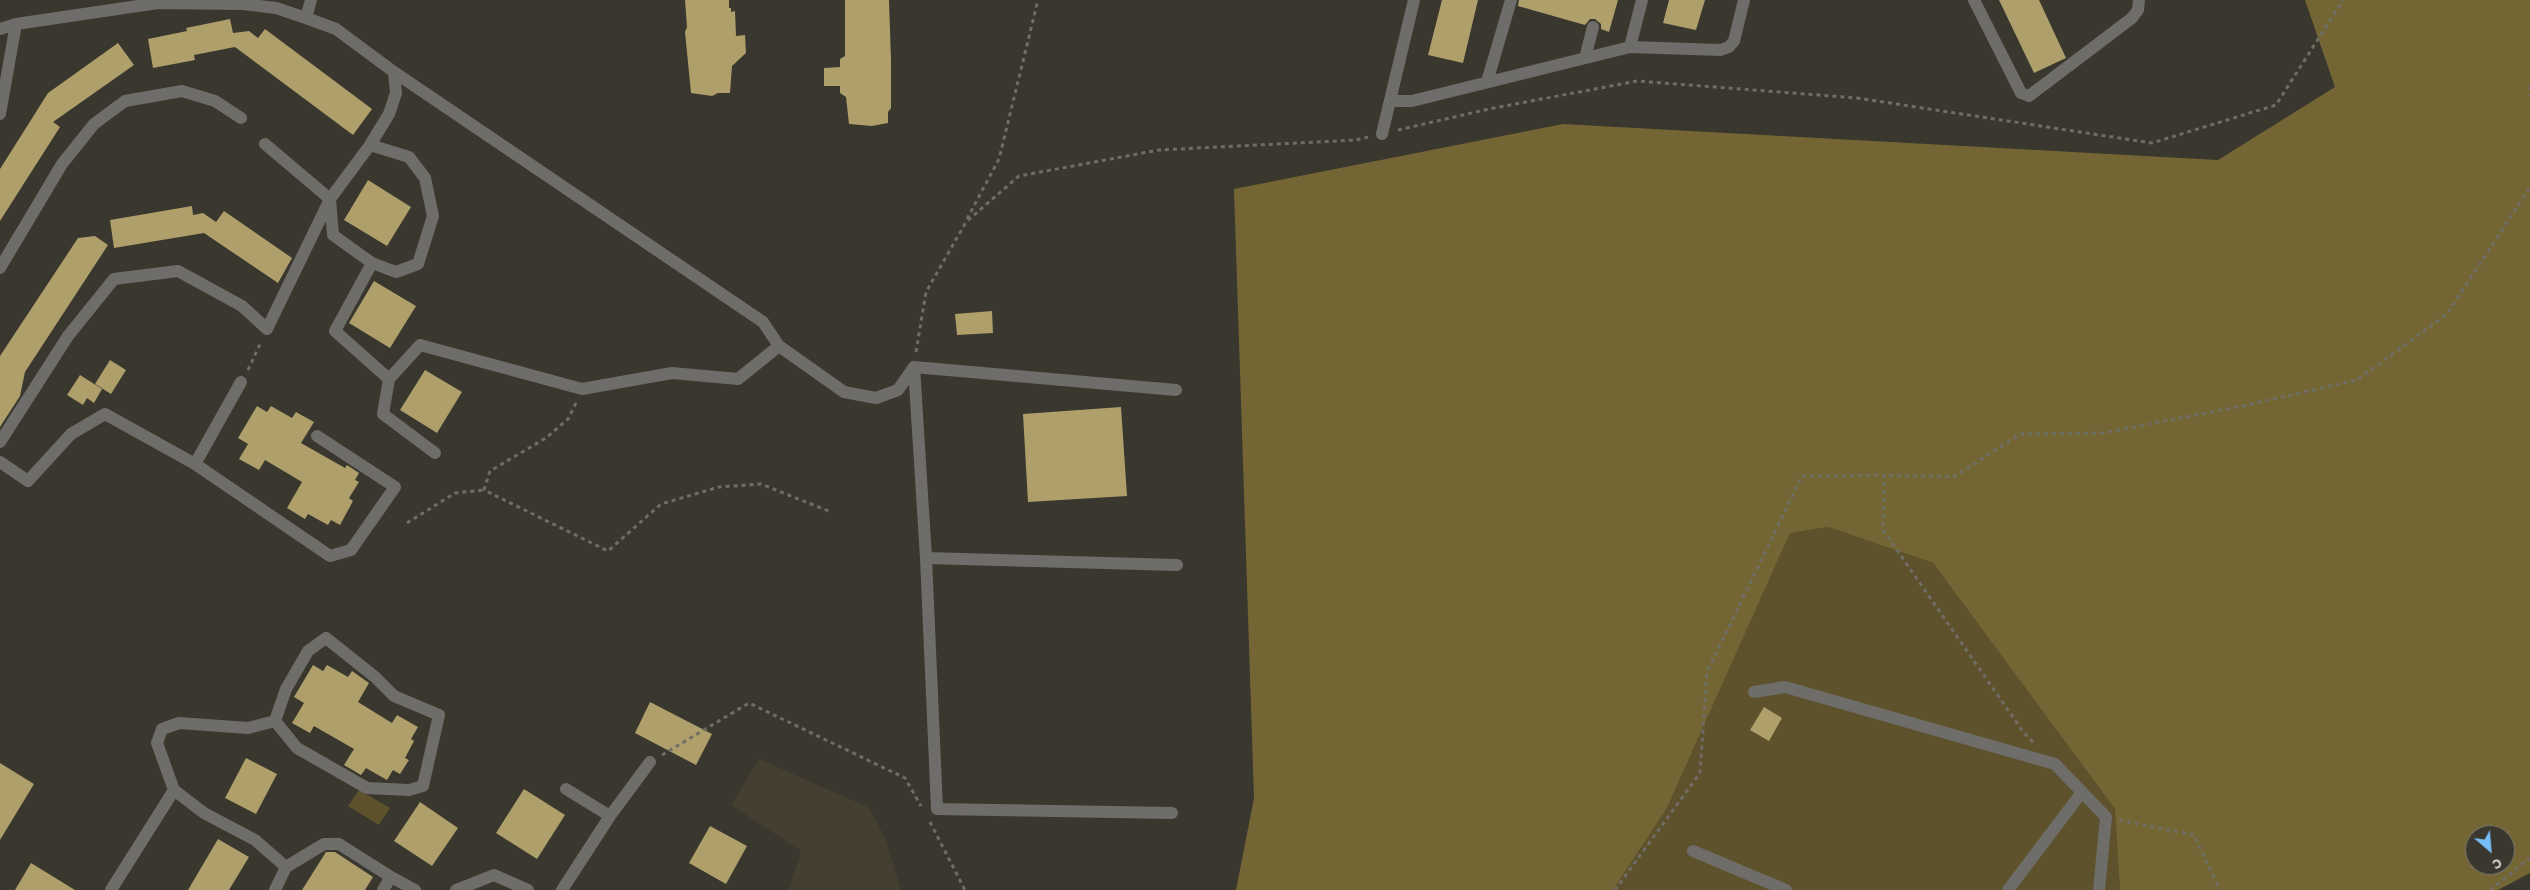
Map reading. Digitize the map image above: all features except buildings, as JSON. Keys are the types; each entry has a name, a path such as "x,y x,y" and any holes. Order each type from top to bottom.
{"street":[{"path":"306,18 311,0"},
{"path":"1382,134 1414,0"},
{"path":"1487,82 1511,0"},
{"path":"1630,47 1642,0"},
{"path":"1390,101 1412,101 1630,47 1721,50 1729,47 1734,40 1744,0"},
{"path":"1974,0 2021,93 2029,96 2132,18 2138,10 2139,0"},
{"path":"0,29 16,24 158,2 243,4 276,8 336,29 394,72 763,322 779,346 844,392 876,398 898,390 914,367"},
{"path":"0,114 16,24"},
{"path":"1585,58 1594,27"},
{"path":"0,442 68,336 114,279 178,271 242,306 267,329 330,199 370,145 391,107 396,93 394,72"},
{"path":"0,268 62,164 94,124 125,101 182,91 215,101 241,118"},
{"path":"265,144 330,199 333,235 372,263 396,272 418,264 433,216 425,178 409,156 370,145"},
{"path":"372,263 335,331 390,379"},
{"path":"435,453 383,414 390,379 420,345 582,389 672,372 738,379 779,346"},
{"path":"914,367 1176,390"},
{"path":"914,367 926,558 937,809 1172,812"},
{"path":"195,464 241,382"},
{"path":"0,462 28,481 71,434 105,414 195,464 330,556 351,550 395,487 317,436"},
{"path":"926,558 1177,565"},
{"path":"326,638 375,677 394,696 439,715 423,786 409,790 368,788 297,748 275,721 286,689 308,652 326,638"},
{"path":"1754,692 1785,687 2055,764 2106,817 2099,890"},
{"path":"275,721 248,728 179,723 162,729 156,743 174,790 204,813 255,840 286,867"},
{"path":"562,890 610,816 650,762"},
{"path":"566,789 610,816"},
{"path":"111,890 174,790"},
{"path":"2008,890 2082,792"},
{"path":"281,887 286,867 324,844 339,844 391,877 416,890"},
{"path":"1693,851 1786,890"},
{"path":"456,890 494,875 528,890"},
{"path":"383,890 391,877"}],"path":[{"path":"914,367 926,292 999,159 1038,0"},
{"path":"966,222 1019,176 1159,150 1356,140 1489,109 1637,82 1857,98 2152,143 2276,104 2343,0"},
{"path":"2530,86 2530,96"},
{"path":"1614,890 1700,772 1707,672 1802,476 1884,475 1954,477 2020,434 2104,433 2242,406 2357,380 2447,314 2530,187"},
{"path":"241,382 267,329"},
{"path":"484,490 490,471 546,438 568,419 582,389"},
{"path":"1884,475 1883,530 2024,733 2037,745"},
{"path":"407,523 455,493 484,490 517,508 608,551 661,504 719,486 760,484 831,512"},
{"path":"650,762 749,703 906,778 923,810"},
{"path":"2106,817 2194,835 2220,890"},
{"path":"927,818 965,890"},
{"path":"2490,890 2530,858"}],"shaded area":[{"path":"2305,0 2530,0 2530,873 2498,890 2120,890 2115,809 1933,563 1828,527 1790,533 1667,808 1613,890 1236,890 1254,798 1234,189 1563,124 2218,160 2335,87"},
{"path":"1828,527 1933,563 2116,810 2120,890 1613,890 1667,808 1790,533"},
{"path":"759,759 868,807 884,835 901,890 789,890 801,851 731,805"},
{"path":"359,790 390,808 379,825 348,806"}]}
